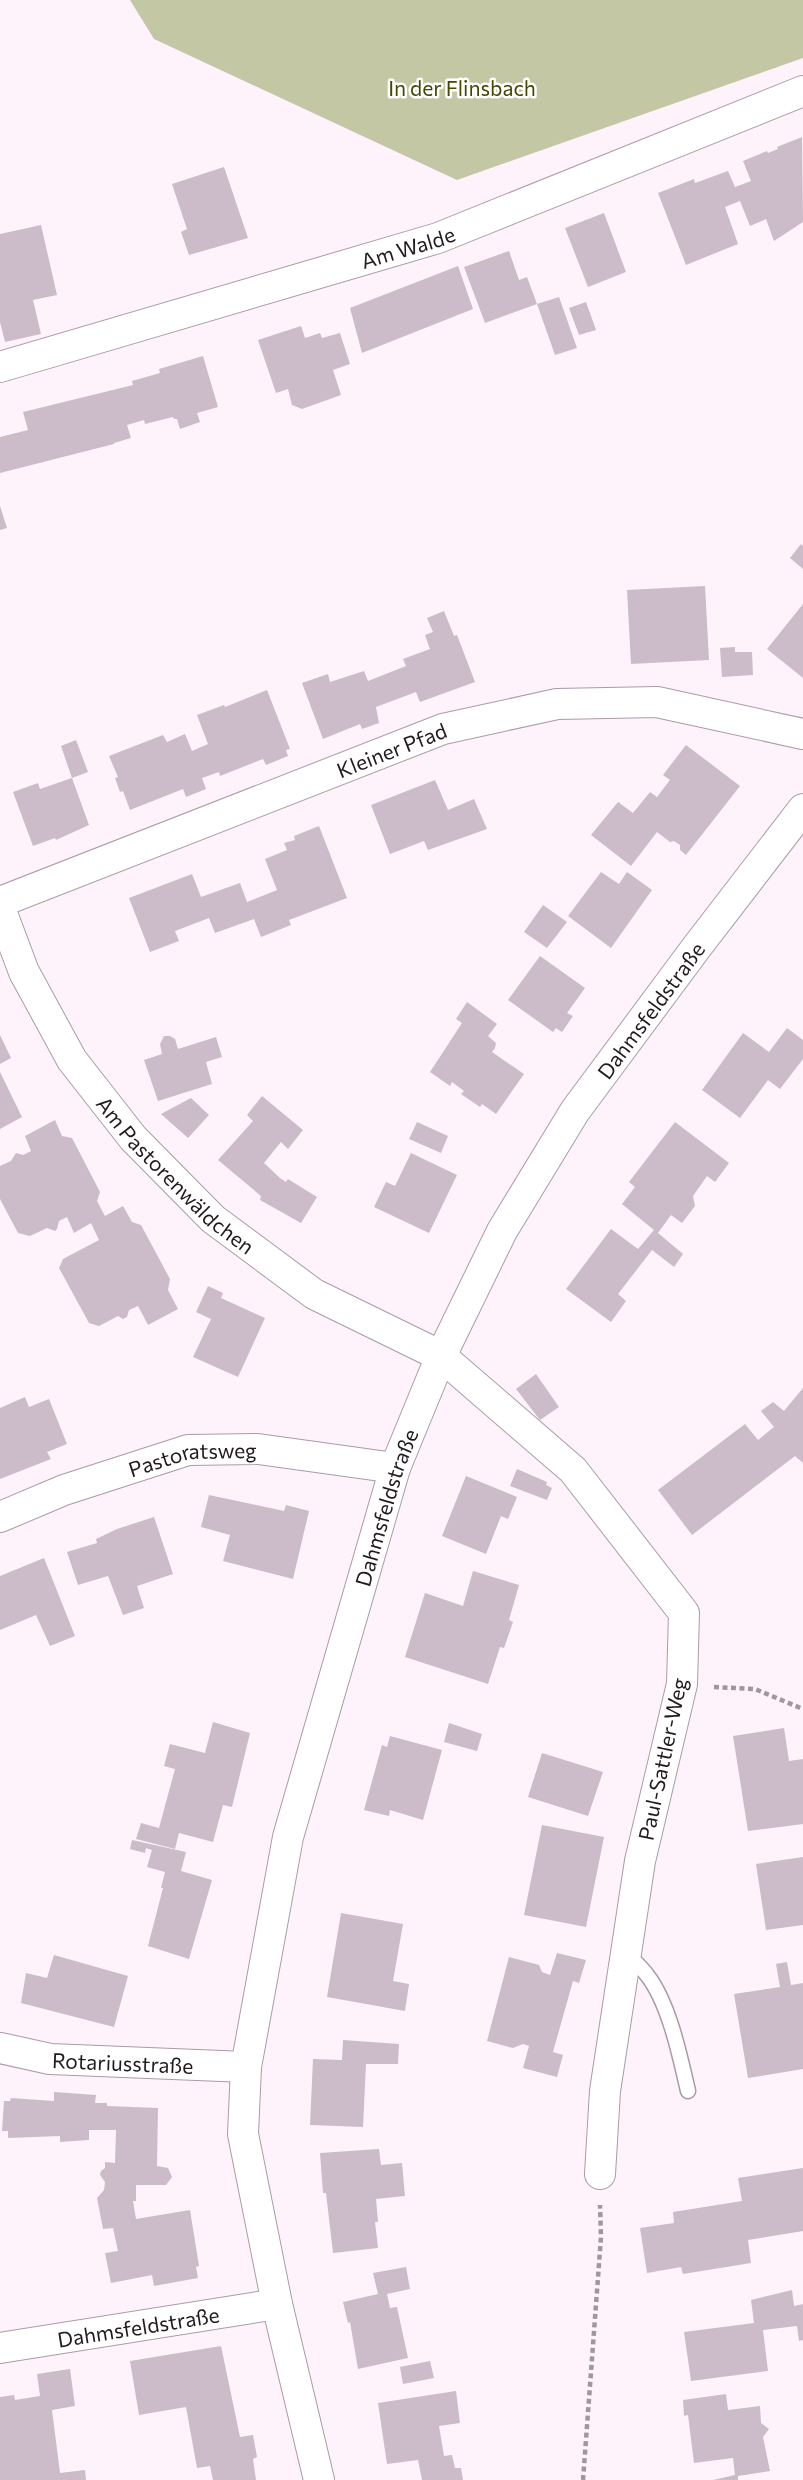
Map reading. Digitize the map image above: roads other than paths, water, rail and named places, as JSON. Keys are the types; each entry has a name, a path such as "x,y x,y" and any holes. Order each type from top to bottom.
{"street":[{"name":"Am Walde","path":"0,367 438,238 803,91"},
{"name":"Kleiner Pfad","path":"0,902 443,729 557,704 657,702 803,734"},
{"name":"Dahmsfeldstraße","path":"319,2480 277,2304 243,2134 246,2067 288,1837 395,1468 441,1356 502,1231 575,1111 803,809"},
{"name":"Am Pastorenwäldchen","path":"0,908 24,972 72,1060 133,1138 213,1219 314,1294 441,1356"},
{"name":"Paul-Sattler-Weg","path":"441,1356 573,1470 684,1613 682,1684 640,1861 605,2091 600,2174"},
{"name":"Pastoratsweg","path":"0,1517 64,1490 188,1450 258,1449 395,1468"},
{"name":"Rotariusstraße","path":"0,2048 50,2059 246,2067"},
{"name":"Dahmsfeldstraße","path":"0,2348 277,2304"}],"lane":[{"path":"627,1954 649,1976 665,2010 678,2047 688,2091"}],"park label":[{"name":"In der Flinsbach","path":"462,87"}]}
